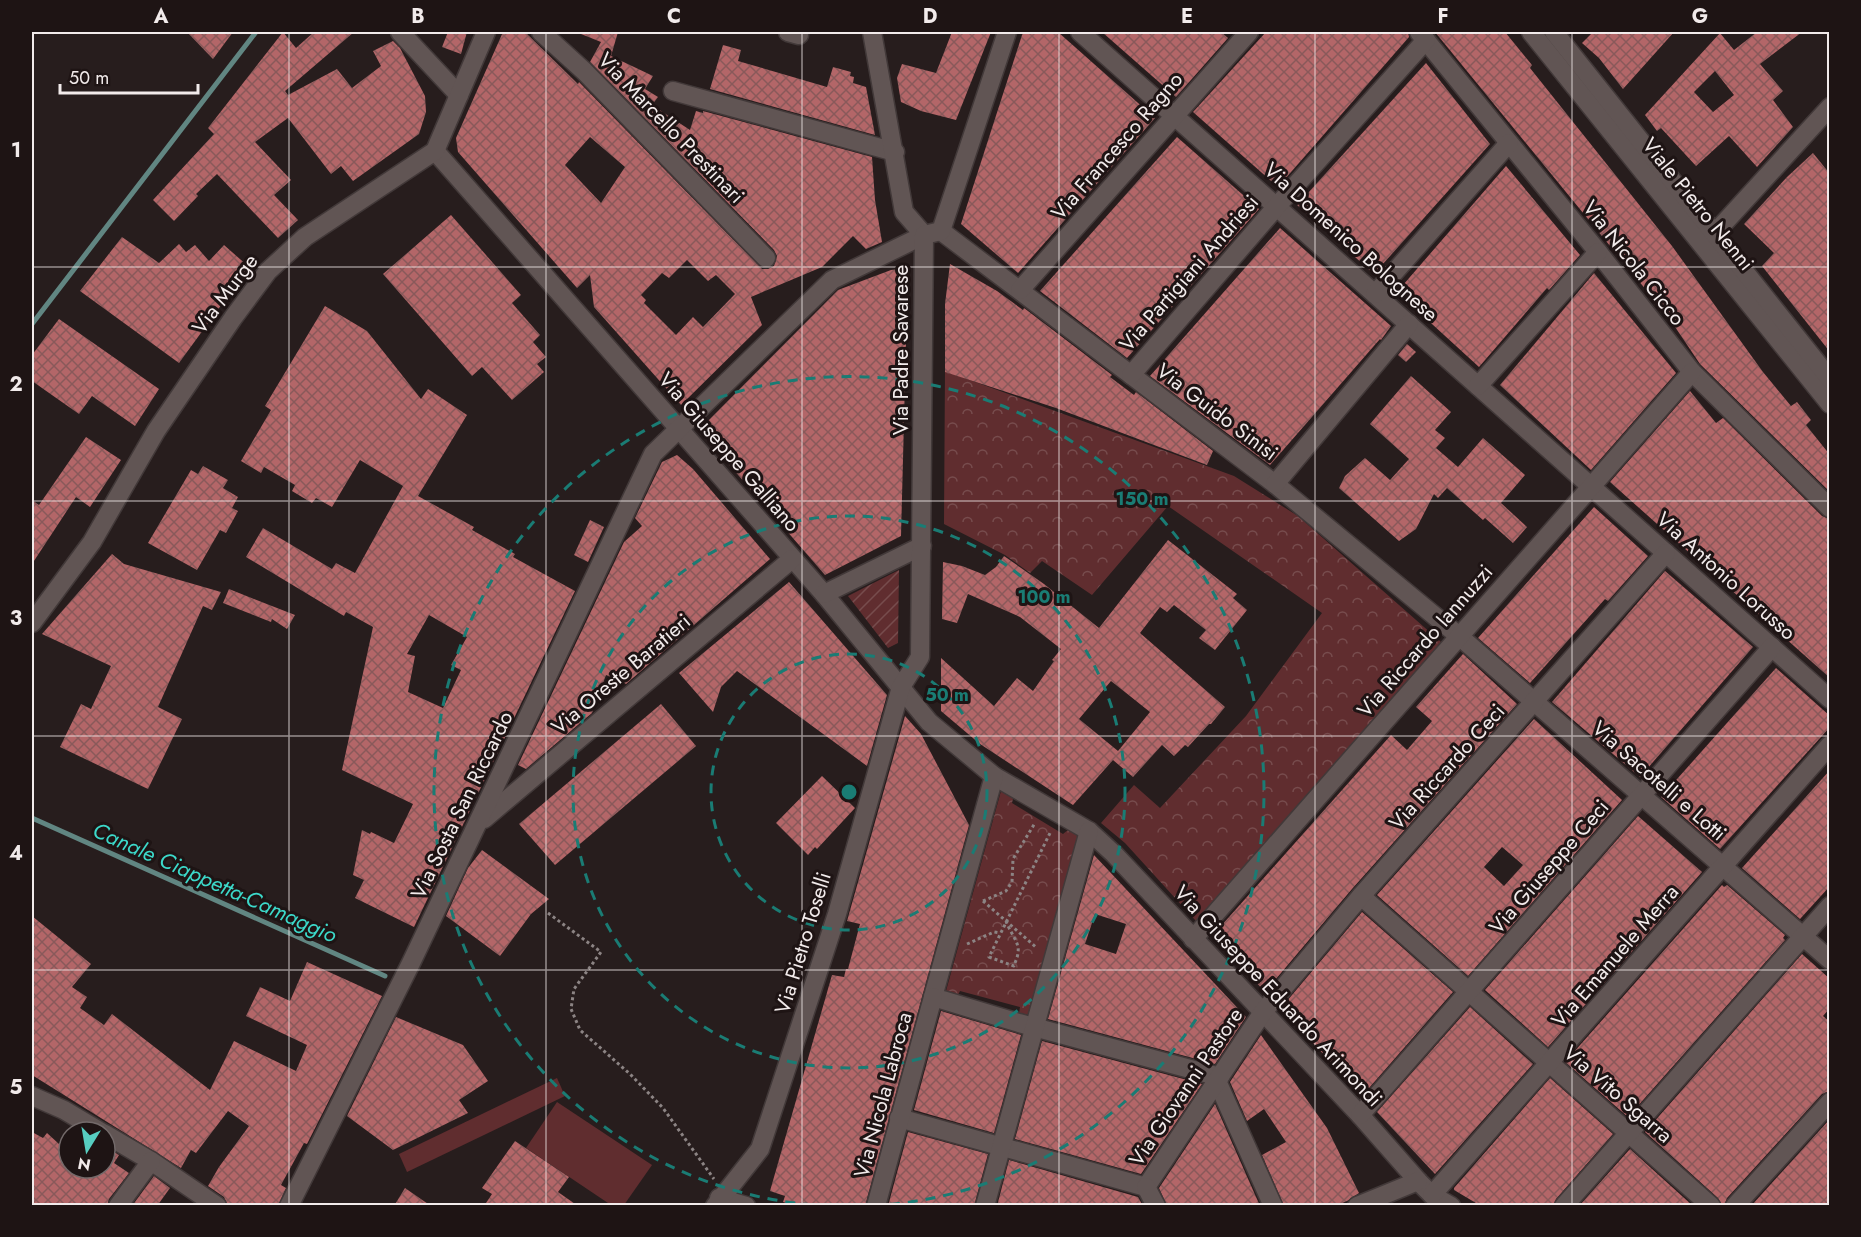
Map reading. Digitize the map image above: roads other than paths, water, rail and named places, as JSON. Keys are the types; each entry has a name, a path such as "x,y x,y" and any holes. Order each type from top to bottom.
{"street":[{"path":"400,32 459,95"},
{"path":"435,151 486,32"},
{"name":"Via Marcello Prestinari","path":"541,32 584,71 766,258"},
{"name":"Via Guido Sinisi","path":"872,32 904,212 1020,290 1275,484 1459,636"},
{"name":"Via Padre Savarese","path":"901,687 920,657 933,233 1007,32"},
{"name":"Via Domenico Bolognese","path":"1080,32 1592,487"},
{"name":"Viale Pietro Nenni","path":"1531,32 1830,404"},
{"name":"Viale Pietro Nenni","path":"1554,32 1830,379"},
{"name":"Via Francesco Ragno","path":"1020,290 1245,33"},
{"name":"Via Nicola Cicco","path":"1423,36 1692,372 1830,508"},
{"name":"Via Partigiani Andriesi","path":"1131,375 1423,36"},
{"path":"673,91 895,152"},
{"path":"1714,234 1830,107"},
{"path":"1375,294 1509,143"},
{"name":"Via Giuseppe Galliano","path":"435,151 824,594 929,722 994,776"},
{"name":"Via Murge","path":"32,623 92,542 156,431 232,318 268,271 305,237 435,151"},
{"name":"Via Sosta San Riccardo","path":"289,1206 478,824 653,454 832,280 933,233"},
{"path":"1478,386 1598,252"},
{"path":"1275,484 1409,324"},
{"name":"Via Riccardo Iannuzzi","path":"1193,939 1692,372"},
{"name":"Via Antonio Lorusso","path":"1592,487 1830,699"},
{"path":"824,594 922,546"},
{"name":"Via Riccardo Ceci","path":"1263,1012 1361,896 1666,553"},
{"name":"Via Oreste Baratieri","path":"478,824 792,559"},
{"name":"Via Sacotelli e Lotti","path":"1459,636 1830,960"},
{"name":"Via Giuseppe Ceci","path":"1360,1115 1772,647"},
{"name":"Via Pietro Toselli","path":"720,1199 760,1149 837,914 901,687"},
{"name":"Via Emanuele Merra","path":"1432,1195 1830,745"},
{"name":"Via Giuseppe Eduardo Arimondi","path":"994,776 1089,831 1114,854 1360,1115 1418,1181 1432,1195 1451,1206"},
{"name":"Via Nicola Labroca","path":"876,1206 994,776"},
{"path":"986,1206 1089,831"},
{"name":"Via Vito Sgarra","path":"1361,896 1711,1206"},
{"path":"1564,1206 1830,906"},
{"path":"933,997 1034,1028 1218,1079 1273,1206"},
{"name":"Via Giovanni Pastore","path":"1146,1187 1263,1012"},
{"path":"32,1096 81,1120"},
{"path":"1735,1206 1830,1102"},
{"path":"899,1118 1146,1187 1156,1206"},
{"path":"117,1141 217,1206"},
{"path":"118,1206 151,1161"},
{"path":"1357,1206 1418,1181"},
{"path":"720,1199 746,1206"}],"waterway":[{"name":"Canale Ciappetta-Camaggio","path":"32,324 256,32"},
{"name":"Canale Ciappetta-Camaggio","path":"32,818 385,976"}]}
